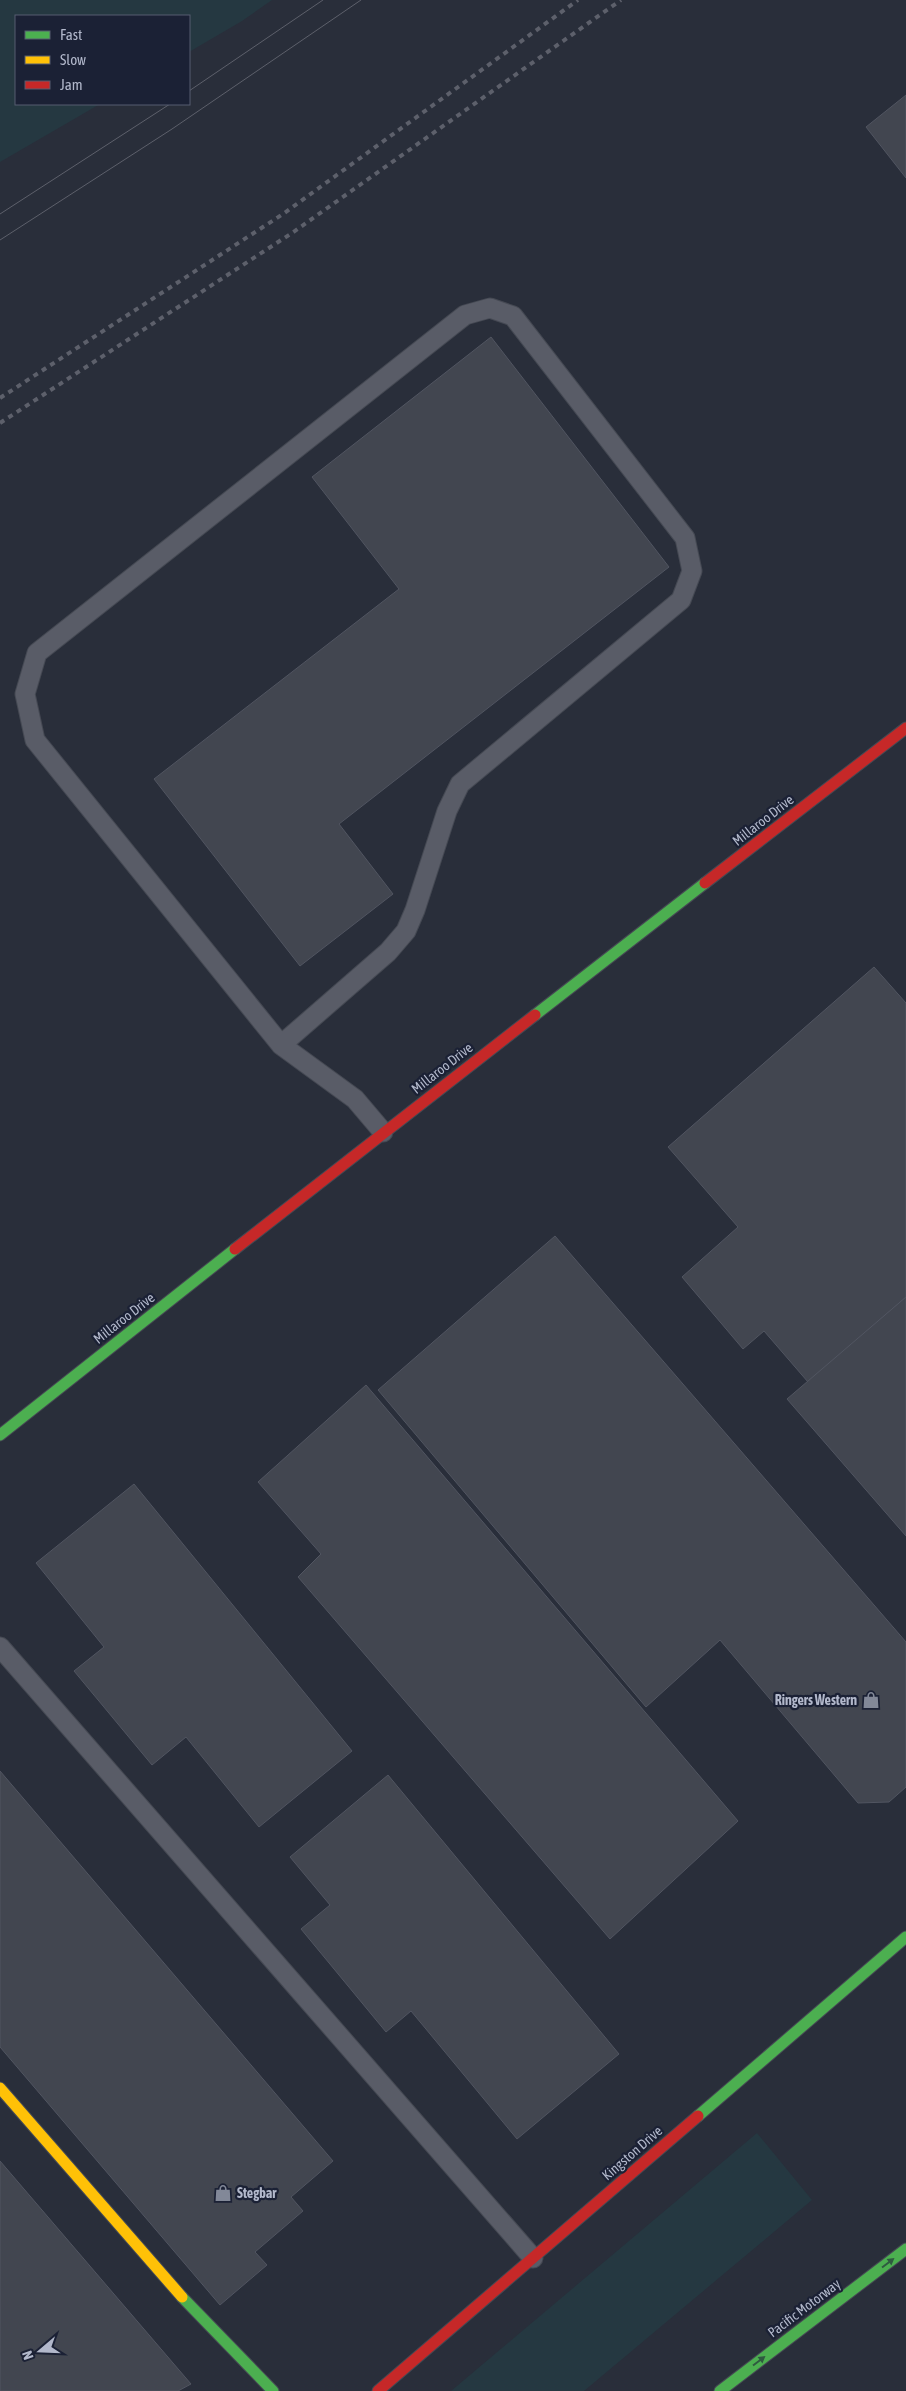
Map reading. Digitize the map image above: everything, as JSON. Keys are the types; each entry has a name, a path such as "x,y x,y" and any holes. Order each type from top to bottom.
{"main road":[{"name":"Millaroo Drive","path":"0,1435 383,1132 906,728"},
{"name":"Kingston Drive","path":"378,2391 906,1937"},
{"path":"0,2088 161,2276 272,2391"},
{"name":"Pacific Motorway","path":"720,2391 906,2249"}],"lane":[{"path":"281,1045 388,952 406,931 433,858 447,811 460,784 681,600 692,571 685,538 679,530 513,316 490,308 465,315 37,653 25,694 35,740 281,1045 355,1099 383,1132"},
{"path":"0,1647 533,2258"}],"shaded area":[{"path":"0,0 272,0 242,21 190,51 190,15 15,15 15,105 98,105 0,162"},
{"path":"757,2133 812,2200 584,2391 451,2391"}],"building":[{"path":"906,95 906,178 866,127"},
{"path":"491,337 669,567 339,824 393,894 300,966 154,779 399,589 312,477"},
{"path":"874,967 906,1003 906,1297 808,1382 764,1331 743,1349 682,1277 738,1227 668,1147"},
{"path":"555,1236 906,1642 906,1787 889,1802 858,1803 720,1640 646,1707 378,1390"},
{"path":"906,1297 906,1536 787,1399"},
{"path":"366,1385 738,1821 610,1939 298,1577 321,1554 258,1482"},
{"path":"134,1484 352,1751 259,1827 186,1737 152,1765 74,1671 104,1647 36,1563"},
{"path":"0,1771 333,2161 291,2197 303,2211 255,2252 267,2265 220,2305 0,2047"},
{"path":"388,1775 619,2054 517,2139 411,2011 386,2032 301,1929 330,1905 290,1857"},
{"path":"0,2161 191,2384 178,2391 0,2391"}],"tram line":[{"path":"190,90 323,0"},
{"path":"0,240 172,129 361,0"},
{"path":"0,214 168,105"}],"railway":[{"path":"0,398 283,214 578,0"},
{"path":"0,423 292,233 621,0"}],"traffic: fast":[{"path":"535,1015 705,883"},
{"path":"0,1435 235,1249"},
{"path":"698,2116 906,1937"},
{"path":"720,2391 906,2249"},
{"path":"182,2297 273,2391"}],"traffic: slow":[{"path":"0,2088 182,2297"}],"traffic: jam":[{"path":"705,883 906,728"},
{"path":"235,1249 535,1015"},
{"path":"378,2391 698,2116"}],"place":[{"name":"Ringers Western","path":"871,1700"},
{"name":"Stegbar","path":"223,2193"}]}
